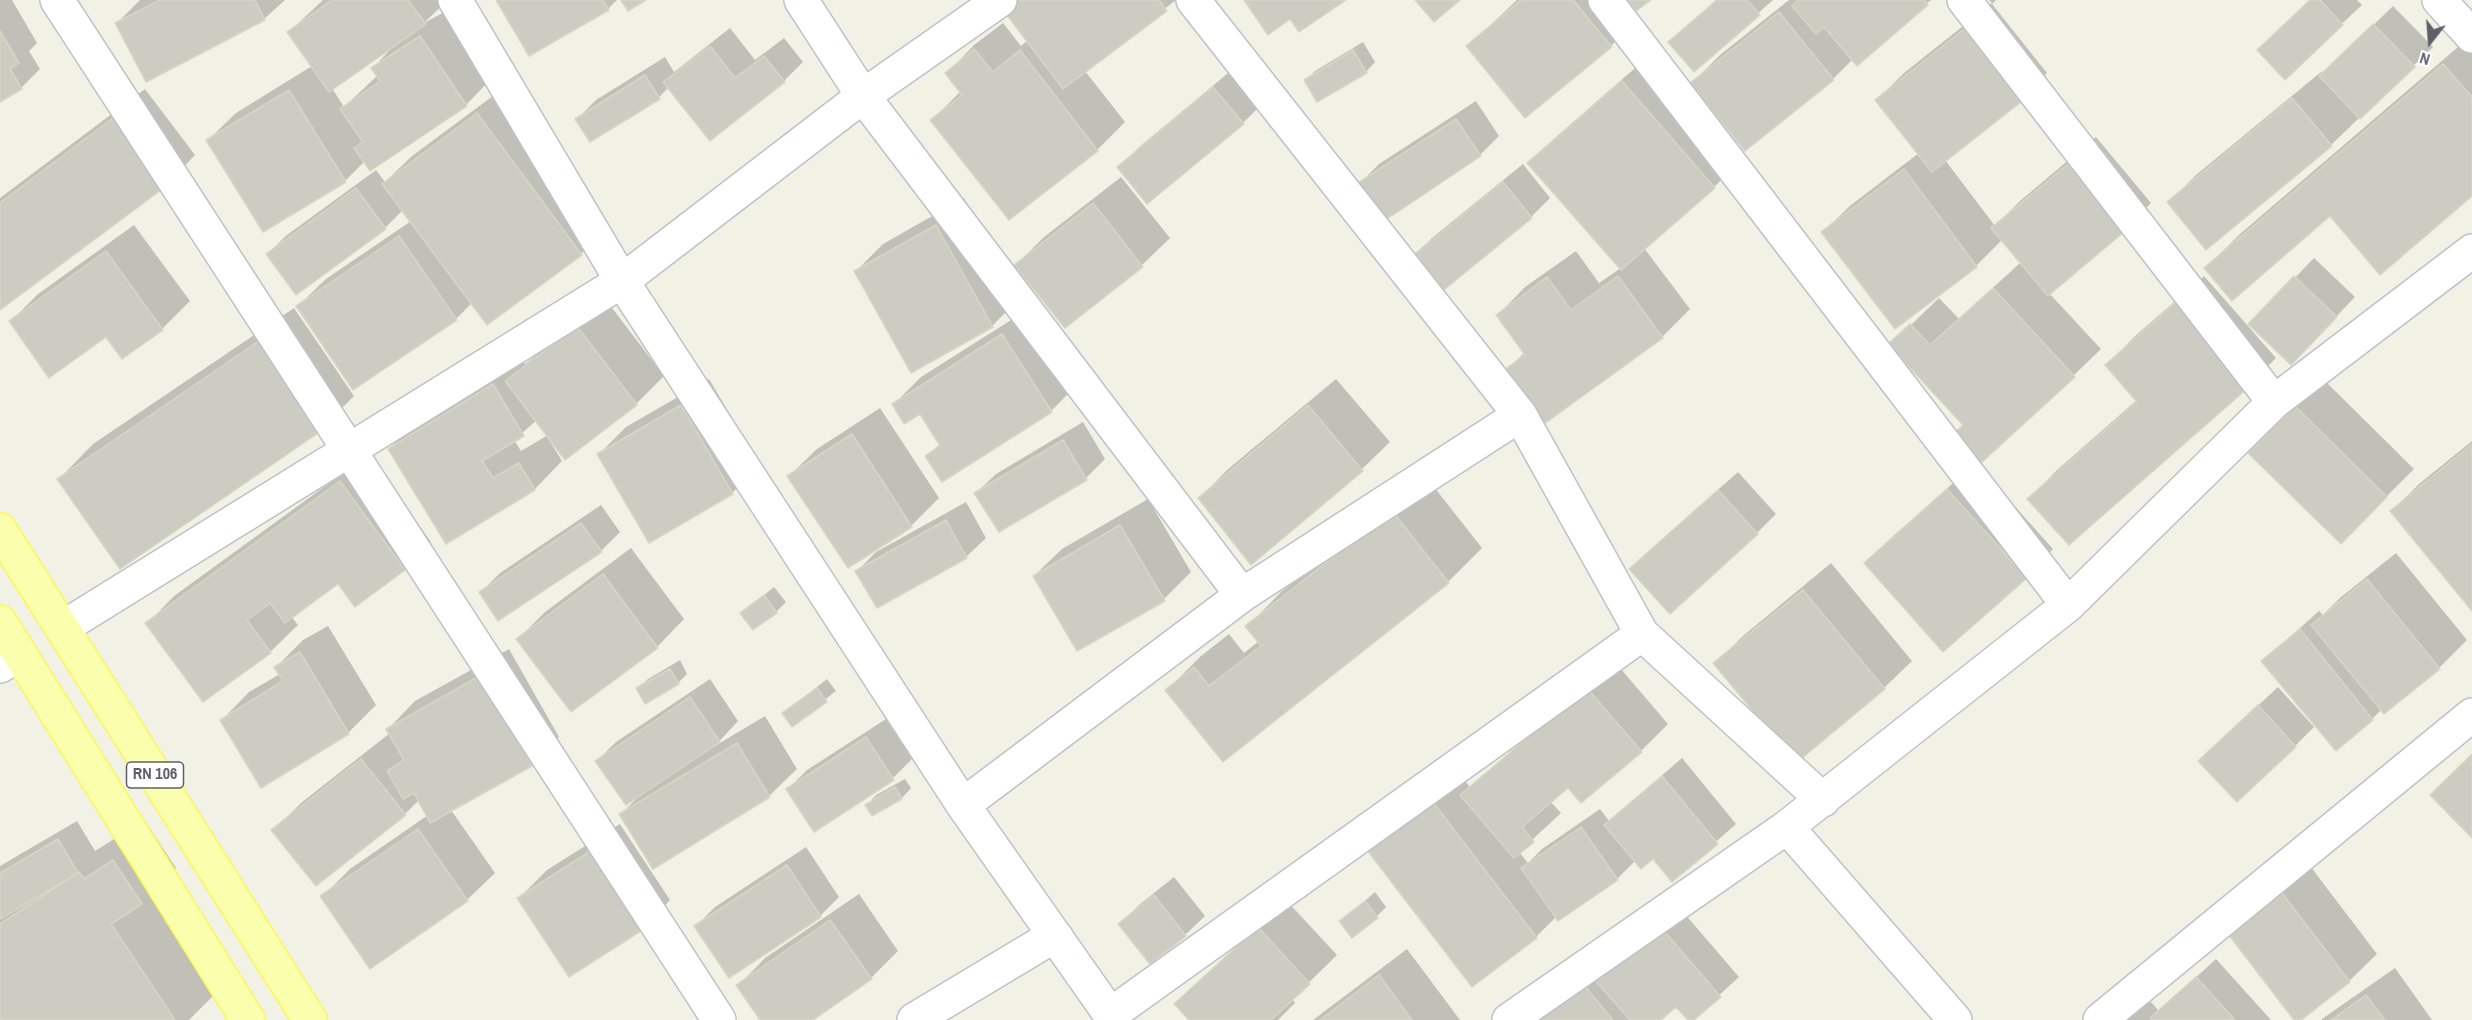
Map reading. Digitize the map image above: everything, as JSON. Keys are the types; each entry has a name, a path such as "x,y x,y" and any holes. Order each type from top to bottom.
{"main road":[{"name":"RN 106","path":"0,530 310,1020"},
{"name":"RN 106","path":"0,622 10,660 248,1020"},
{"path":"10,660 62,627"}],"street":[{"path":"57,0 719,1020"},
{"path":"455,0 622,281 963,804 1112,1018 1642,634"},
{"path":"801,0 863,96 1242,595"},
{"path":"62,627 622,281 863,96 1000,0"},
{"path":"1193,0 1520,415 1642,634 1823,800"},
{"path":"1605,0 2068,605"},
{"path":"1964,0 2274,402"},
{"path":"2439,0 2472,36"},
{"path":"1509,1020 1787,827 2068,605 2274,402 2472,251"},
{"path":"963,804 1242,595 1520,415"},
{"path":"2100,1020 2472,715"},
{"path":"1787,827 1955,1020"},
{"path":"914,1020 1052,937 1057,938"}],"building":[{"path":"160,0 255,0 265,20 146,82 115,23"},
{"path":"332,0 408,0 426,24 329,92 287,32"},
{"path":"496,0 603,0 609,10 529,56"},
{"path":"621,0 646,0 628,11"},
{"path":"1016,0 1159,0 1167,11 1063,89 1003,10"},
{"path":"1244,0 1346,0 1299,32 1290,19 1268,35"},
{"path":"1415,0 1460,0 1434,22"},
{"path":"1521,0 1573,0 1612,47 1525,118 1466,46"},
{"path":"1628,0 1651,0 1636,11"},
{"path":"1717,0 1747,0 1760,15 1694,72 1668,42"},
{"path":"1798,0 1924,0 1928,5 1857,66 1824,27 1816,34 1792,6"},
{"path":"2310,0 2320,0 2343,25 2285,80 2257,50"},
{"path":"1779,12 1834,80 1745,151 1690,83"},
{"path":"2373,24 2415,67 2360,119 2319,76"},
{"path":"1964,29 2021,102 1932,172 1875,100"},
{"path":"0,31 19,63 10,69 22,89 0,102"},
{"path":"420,36 467,106 370,171 354,148 363,142 340,109 380,81 371,68"},
{"path":"710,46 735,78 764,56 785,82 710,141 663,82"},
{"path":"974,49 993,72 1020,50 1098,151 1009,220 930,120 962,95 945,73"},
{"path":"1353,50 1367,73 1317,102 1304,80"},
{"path":"2443,64 2472,97 2472,196 2380,275 2330,216 2232,301 2204,268"},
{"path":"645,75 660,99 590,142 575,119"},
{"path":"1622,81 1715,188 1621,270 1527,163"},
{"path":"1213,87 1244,124 1147,204 1117,167"},
{"path":"289,90 346,182 263,232 206,140"},
{"path":"2292,98 2332,146 2206,250 2167,202"},
{"path":"477,113 582,255 487,325 382,184"},
{"path":"117,115 169,184 0,310 0,203"},
{"path":"1456,119 1481,156 1384,221 1358,183"},
{"path":"2068,164 2125,231 2048,296 1991,228"},
{"path":"1904,169 1977,267 1895,329 1821,232"},
{"path":"1503,182 1532,218 1440,293 1411,257"},
{"path":"356,188 386,229 296,295 266,254"},
{"path":"1093,203 1143,267 1065,328 1014,265"},
{"path":"936,225 993,327 911,373 854,271"},
{"path":"399,236 457,320 353,390 296,306"},
{"path":"106,251 163,330 122,359 106,337 49,378 9,321"},
{"path":"1618,276 1663,338 1544,424 1504,370 1525,355 1496,315 1547,277 1571,310"},
{"path":"2294,276 2337,317 2291,365 2248,324"},
{"path":"1993,288 2075,377 1981,463 1954,434 1963,425 1888,344 1910,324 1930,345"},
{"path":"2176,302 2250,386 2069,545 2027,499 2137,402 2105,365"},
{"path":"577,326 637,405 565,460 505,381"},
{"path":"1002,334 1052,412 942,482 925,456 940,446 920,414 904,424 892,404"},
{"path":"259,341 321,431 120,569 57,479"},
{"path":"493,384 524,436 482,461 493,478 519,463 535,490 446,544 388,449"},
{"path":"681,405 733,494 649,543 597,454"},
{"path":"1308,405 1363,471 1251,565 1198,498"},
{"path":"2295,406 2387,497 2341,544 2248,453"},
{"path":"852,434 912,527 848,568 787,476"},
{"path":"1063,440 1087,480 999,532 974,493"},
{"path":"2472,444 2472,611 2390,511"},
{"path":"340,481 405,570 355,607 338,584 285,623 270,603 247,620 271,653 203,702 145,623"},
{"path":"1947,489 2027,578 1943,652 1864,563"},
{"path":"1718,490 1758,534 1670,614 1629,569"},
{"path":"1392,511 1449,583 1223,762 1165,690 1194,667 1209,686 1261,646 1245,626"},
{"path":"946,520 967,558 877,608 855,571"},
{"path":"581,523 602,552 498,621 479,592"},
{"path":"1120,525 1165,601 1077,651 1033,576"},
{"path":"603,574 658,648 571,712 516,639"},
{"path":"2367,579 2440,669 2384,714 2311,625"},
{"path":"1803,590 1885,689 1796,763 1713,663"},
{"path":"764,595 777,613 753,630 740,613"},
{"path":"2300,629 2373,720 2336,751 2261,661"},
{"path":"300,652 349,734 261,788 220,720 283,681 274,667"},
{"path":"670,669 679,684 645,704 636,688"},
{"path":"481,675 532,766 430,823 414,793 403,799 387,771 404,760 386,729"},
{"path":"1581,681 1642,752 1581,803 1568,788 1522,827 1534,842 1514,858 1460,795 1551,718"},
{"path":"817,688 827,702 792,727 782,713"},
{"path":"690,697 720,742 626,805 595,761"},
{"path":"2258,705 2296,747 2237,802 2198,761"},
{"path":"866,737 894,780 814,832 786,789"},
{"path":"737,743 770,797 653,869 619,814"},
{"path":"2472,754 2472,838 2430,795"},
{"path":"361,759 406,815 316,886 271,830"},
{"path":"1662,776 1718,844 1672,882 1653,859 1641,869 1604,825"},
{"path":"895,787 902,799 872,816 865,805"},
{"path":"1432,801 1537,938 1472,987 1367,850"},
{"path":"1581,827 1618,880 1558,921 1521,868"},
{"path":"418,829 468,901 370,969 320,896"},
{"path":"58,839 78,873 0,919 0,873"},
{"path":"592,850 644,929 569,977 517,898"},
{"path":"113,860 142,904 111,924 175,1020 0,1020 0,924 79,872 84,879"},
{"path":"787,865 821,917 729,978 694,926"},
{"path":"2279,889 2350,982 2301,1020 2294,1020 2225,930"},
{"path":"1154,895 1186,936 1150,964 1118,924"},
{"path":"1365,901 1378,918 1352,938 1339,921"},
{"path":"830,920 872,979 813,1020 760,1020 736,985"},
{"path":"1658,924 1721,997 1694,1020 1688,1020 1676,1007 1661,1020 1630,1020 1594,979"},
{"path":"1258,927 1310,984 1271,1020 1189,1020 1174,1004"},
{"path":"1379,975 1412,1020 1320,1020"},
{"path":"1577,977 1613,1020 1535,1020"},
{"path":"2196,977 2235,1020 2152,1020 2150,1018"},
{"path":"2366,995 2385,1020 2331,1020"}]}
